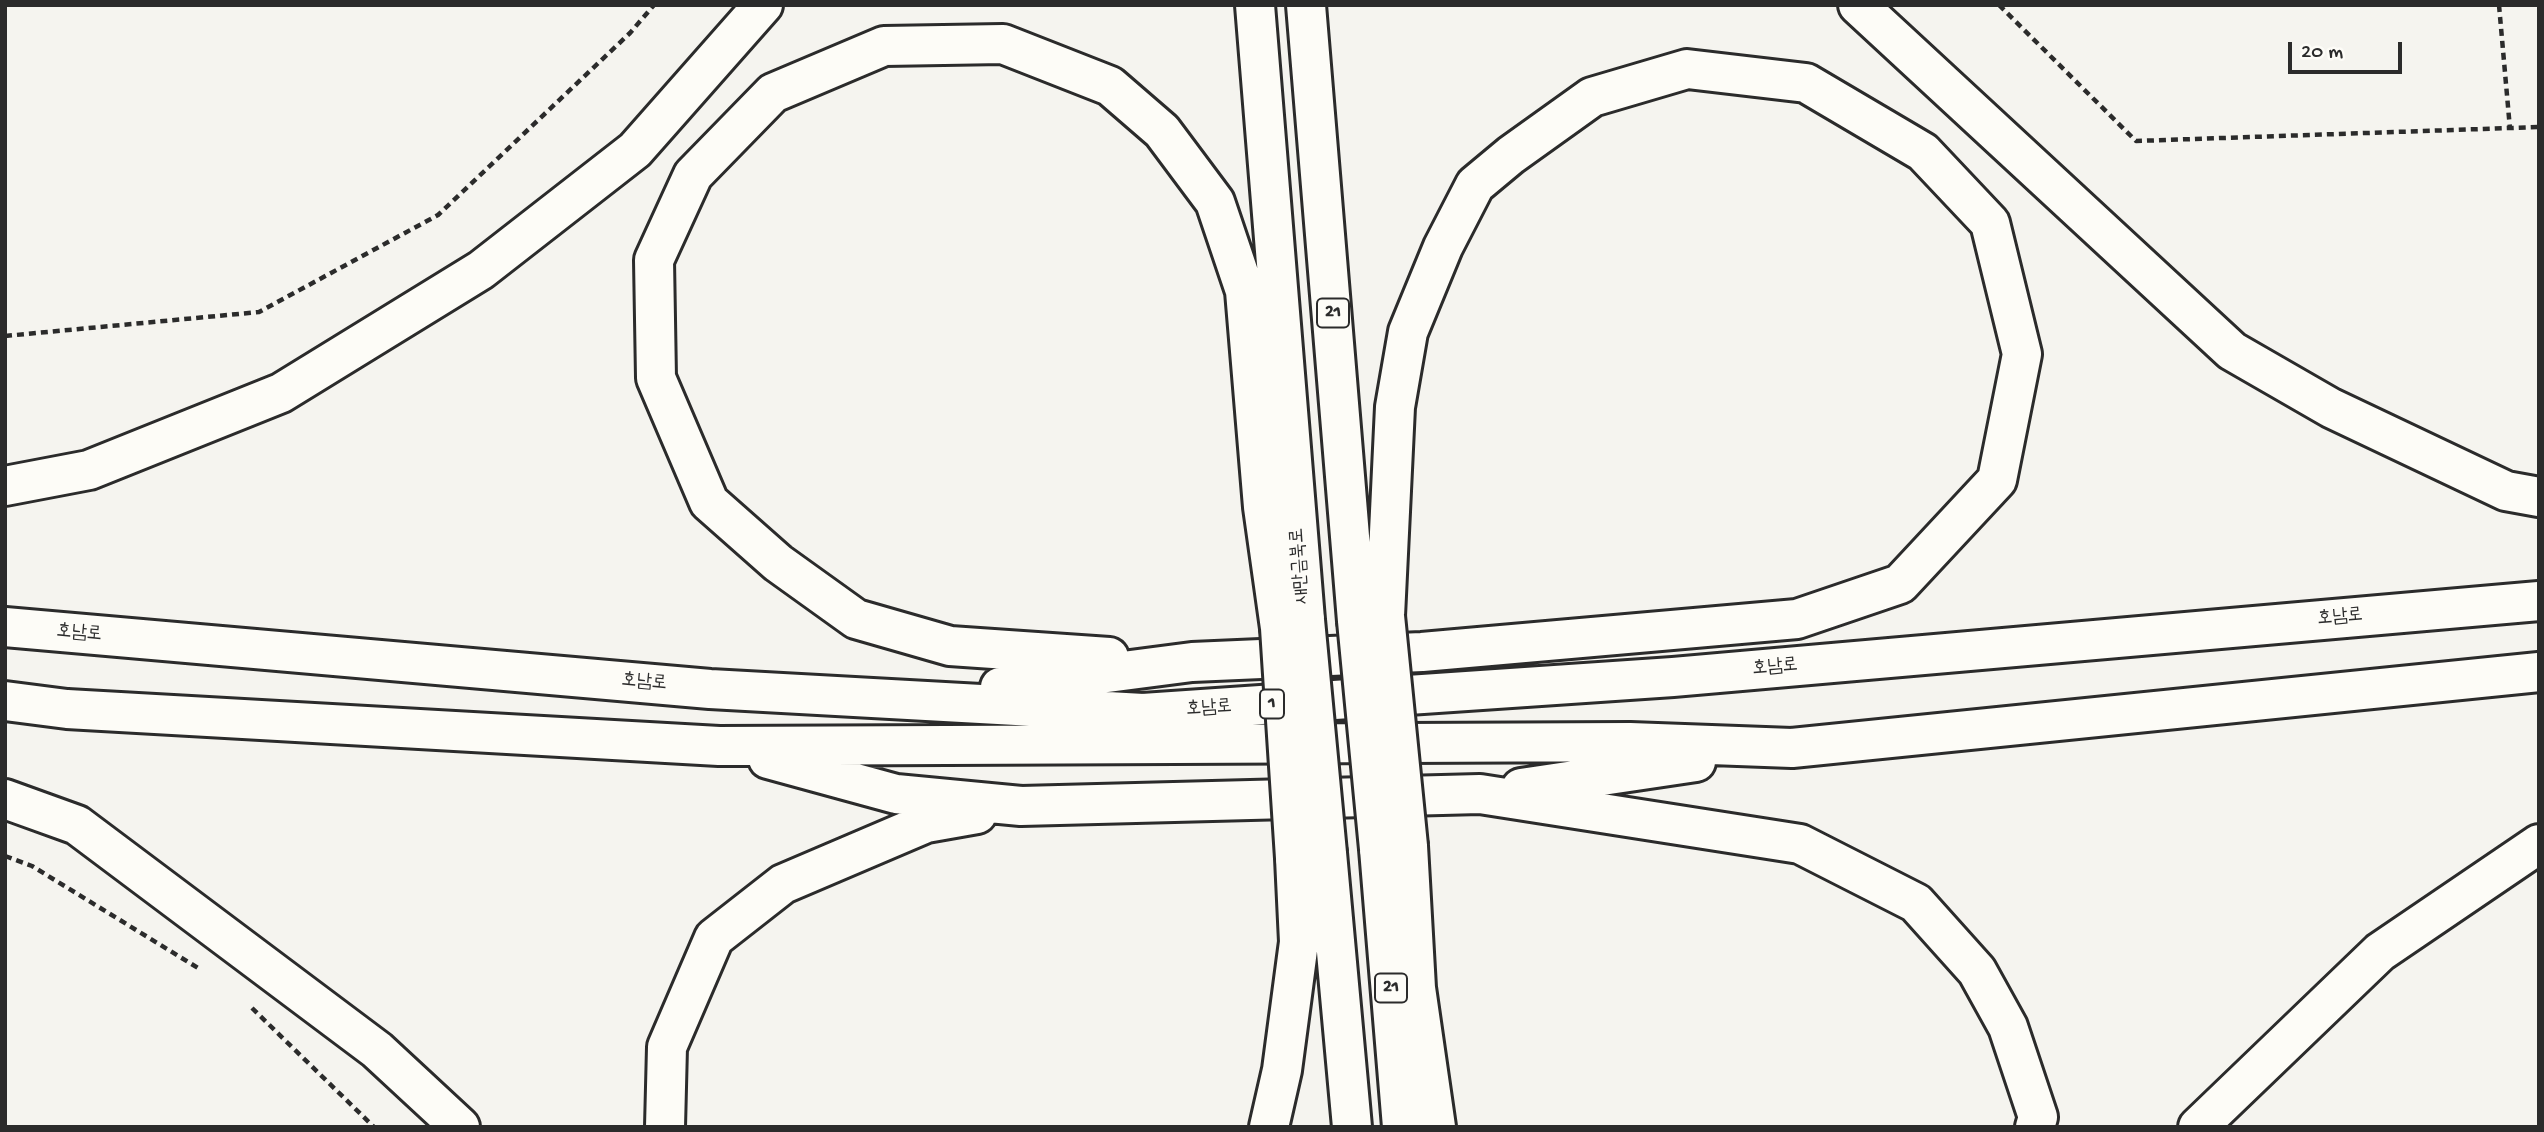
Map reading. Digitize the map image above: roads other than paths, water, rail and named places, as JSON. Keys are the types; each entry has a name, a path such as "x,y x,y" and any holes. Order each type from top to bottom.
{"highway":[{"path":"5,486 89,470 281,393 481,270 635,150 763,5"},
{"name":"새만금북로","path":"1255,5 1282,320 1292,624"},
{"name":"21","path":"1306,5 1332,300 1371,618"},
{"path":"1858,5 2232,351 2343,414 2506,491 2539,497"},
{"path":"1192,662 950,646 856,619 778,563 709,502 656,378 654,260 693,175 774,93 884,46 1003,44 1110,86 1161,131 1215,202 1245,291 1264,507 1292,624 1311,855 1352,1127"},
{"path":"867,699 1046,682 1192,662 1422,652 1797,619 1900,584 1997,480 2022,355 1990,223 1923,152 1806,83 1686,69 1592,97 1511,155 1475,185 1443,247 1408,332 1395,407 1371,618 1394,847 1436,1127"},
{"path":"1264,507 1282,320"},
{"name":"호남로","path":"5,627 682,687 1143,713 1673,677 2539,601"},
{"path":"1422,652 1550,671 1673,677"},
{"name":"호남로","path":"5,702 66,709 719,746 1630,742 1792,748 2539,672"},
{"path":"719,746 896,794 1021,806 1480,794 1792,748"},
{"path":"1480,794 1800,844 1916,903 1978,971 2008,1027 2038,1117 2035,1127"},
{"path":"5,799 77,825 377,1049 460,1127"},
{"path":"665,1127 667,1047 714,938 783,884 926,823 1021,806"},
{"path":"2199,1127 2380,952 2539,845"},
{"name":"21","path":"1394,847 1402,1127"},
{"path":"1269,1127 1282,1070 1311,855"},
{"path":"1299,942 1343,1127"},
{"path":"1408,1127 1416,988"}]}
